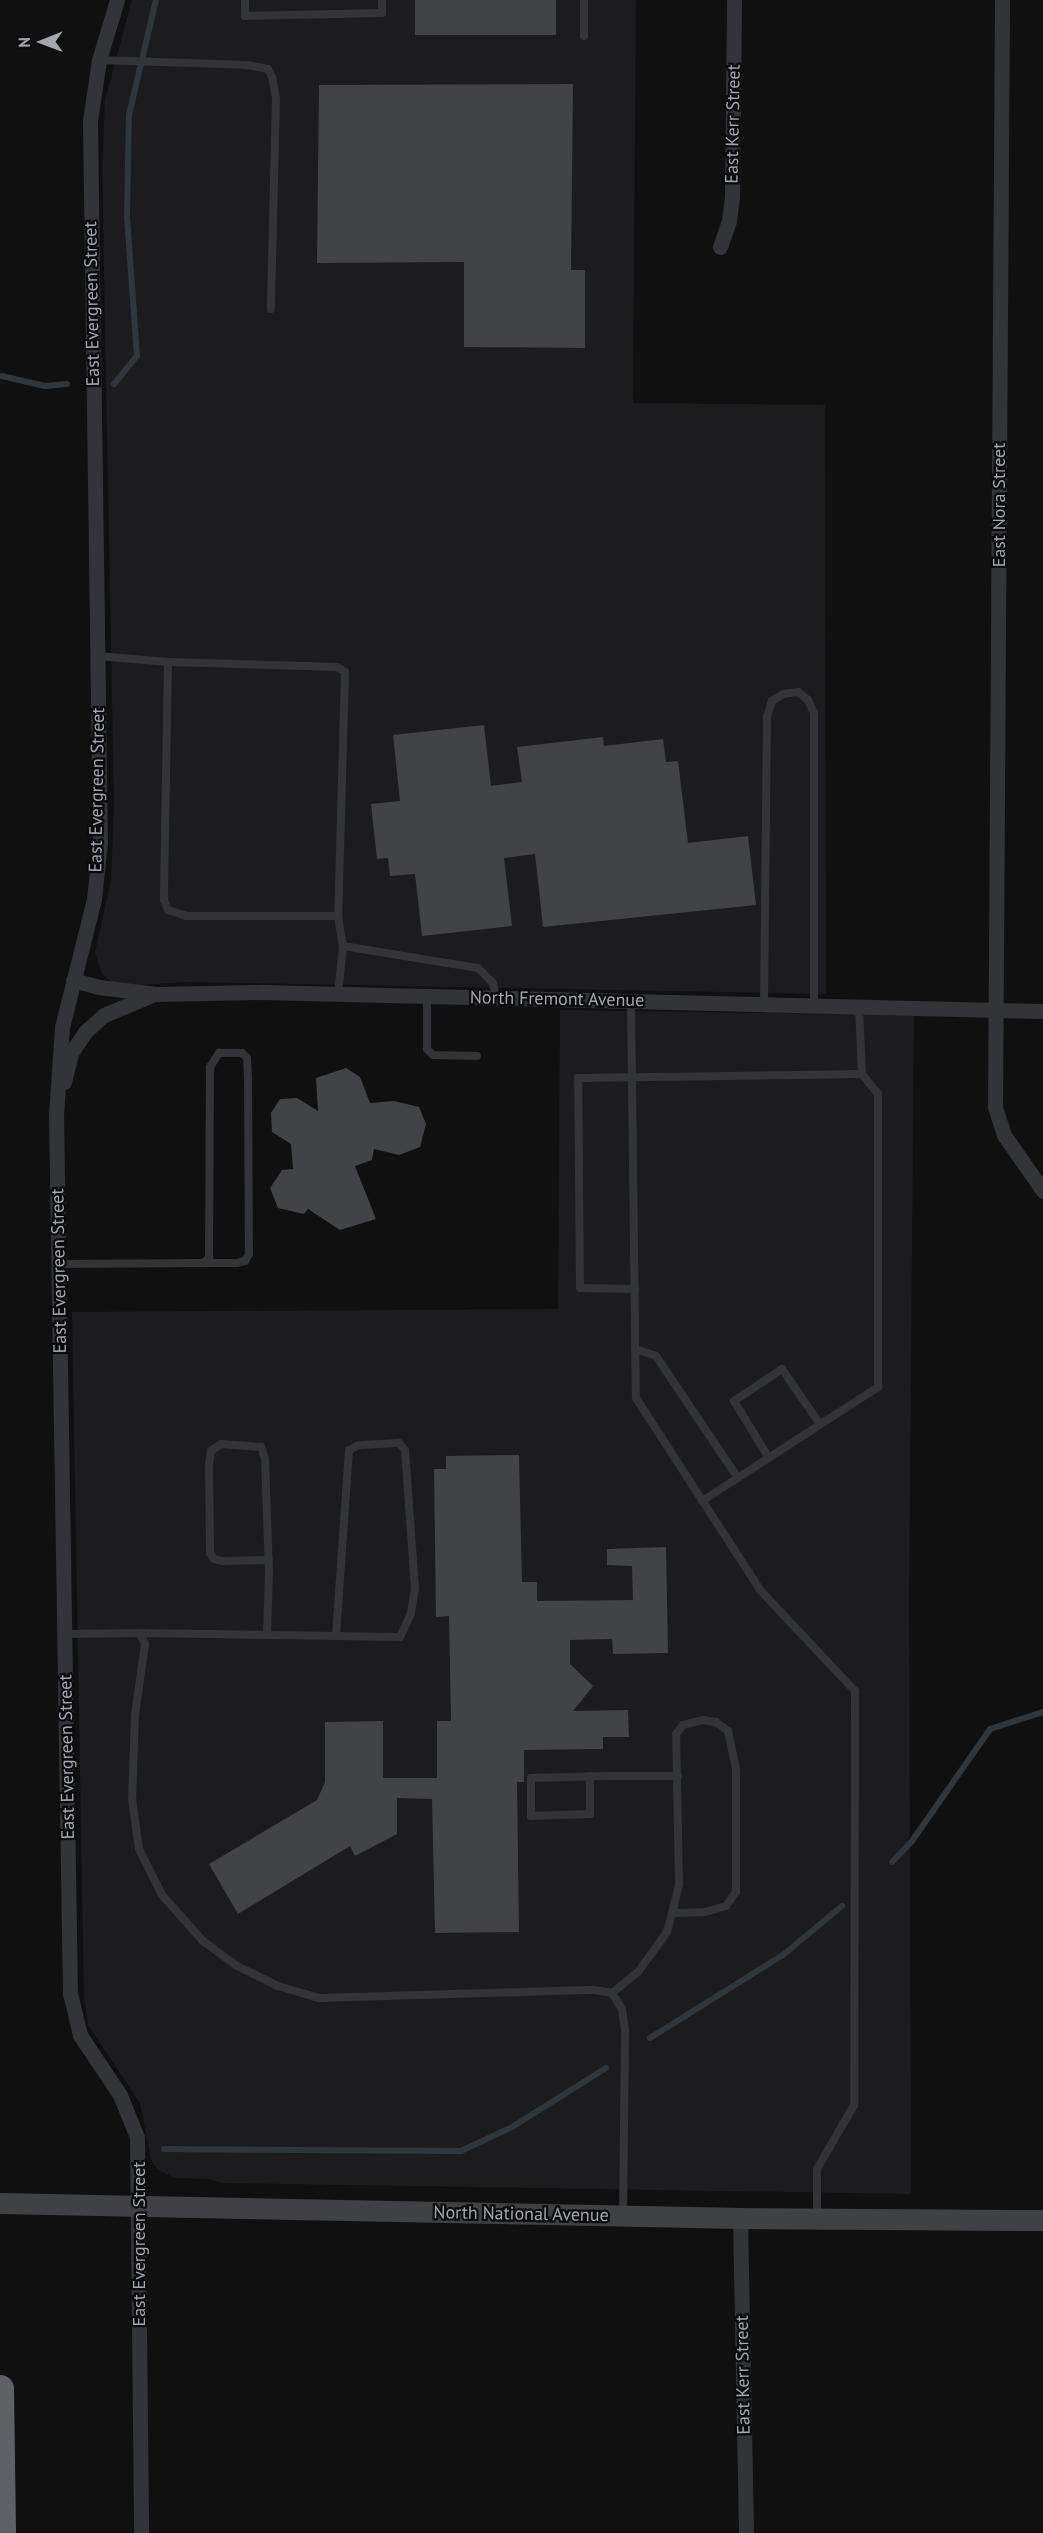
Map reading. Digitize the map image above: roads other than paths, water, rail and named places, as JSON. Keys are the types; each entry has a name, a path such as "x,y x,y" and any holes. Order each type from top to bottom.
{"highway":[{"path":"0,2388 2,2533"}],"main road":[{"name":"North National Avenue","path":"0,2203 740,2218 1043,2220"}],"street":[{"name":"East Evergreen Street","path":"117,0 99,60 90,139 100,842 94,899 73,980 58,1056 56,1114 72,2008 86,2049 120,2095 133,2123 138,2152 141,2533"},
{"name":"East Kerr Street","path":"720,247 732,197 734,0"},
{"name":"East Nora Street","path":"1002,0 995,1107 1004,1135 1043,1191"},
{"name":"North Fremont Avenue","path":"73,980 99,987 156,994 200,992 338,994 1043,1011"},
{"path":"56,1114 71,1053 85,1032 104,1015 156,994"},
{"name":"East Kerr Street","path":"740,2218 746,2533"}],"lane":[{"path":"245,0 245,16 382,13 382,0"},
{"path":"584,0 584,36"},
{"path":"99,60 246,65 268,69 276,98 270,309"},
{"path":"98,656 168,662 337,667 345,672 338,916 343,946 338,994"},
{"path":"168,662 164,900 168,910 186,916 338,916"},
{"path":"764,1004 767,717 772,701 783,694 798,693 808,700 814,713 814,1006"},
{"path":"343,946 478,968 493,983 496,998"},
{"path":"427,996 427,1049 433,1055 477,1056"},
{"path":"631,1001 636,1398 760,1590 855,1691 854,2105 817,2169 817,2218"},
{"path":"702,1501 878,1387 878,1094 862,1074 859,1007"},
{"path":"59,1264 237,1263 245,1261 249,1254 248,1078 247,1058 242,1053 219,1053 210,1067 210,1251 209,1258 203,1263"},
{"path":"635,1289 580,1288 578,1078 862,1074"},
{"path":"635,1349 656,1356 738,1478"},
{"path":"769,1458 735,1401 782,1369 820,1424"},
{"path":"65,1634 400,1637 411,1613 415,1589 405,1450 399,1443 359,1445 349,1450 336,1636"},
{"path":"267,1635 268,1560 265,1459 261,1447 221,1444 212,1451 209,1466 210,1553 214,1559 222,1561 268,1560"},
{"path":"140,1633 145,1644 135,1715 132,1799 139,1848 162,1895 203,1941 237,1966 278,1986 319,1998 594,1990 612,1994 622,2009 625,2030 623,2216"},
{"path":"612,1994 638,1972 667,1932 672,1913 679,1884 676,1734 683,1725 702,1720 716,1722 728,1731 736,1770 736,1892 726,1906 705,1912 672,1913"},
{"path":"590,1776 590,1814 531,1816 531,1778 590,1776 678,1776"}],"waterway":[{"path":"114,384 137,356 127,216 129,115 156,0"},
{"path":"2,376 45,386 67,384"},
{"path":"892,1862 912,1841 990,1729 1043,1712"},
{"path":"650,2038 783,1955 842,1906"},
{"path":"164,2149 461,2151 512,2127 606,2068"}]}
